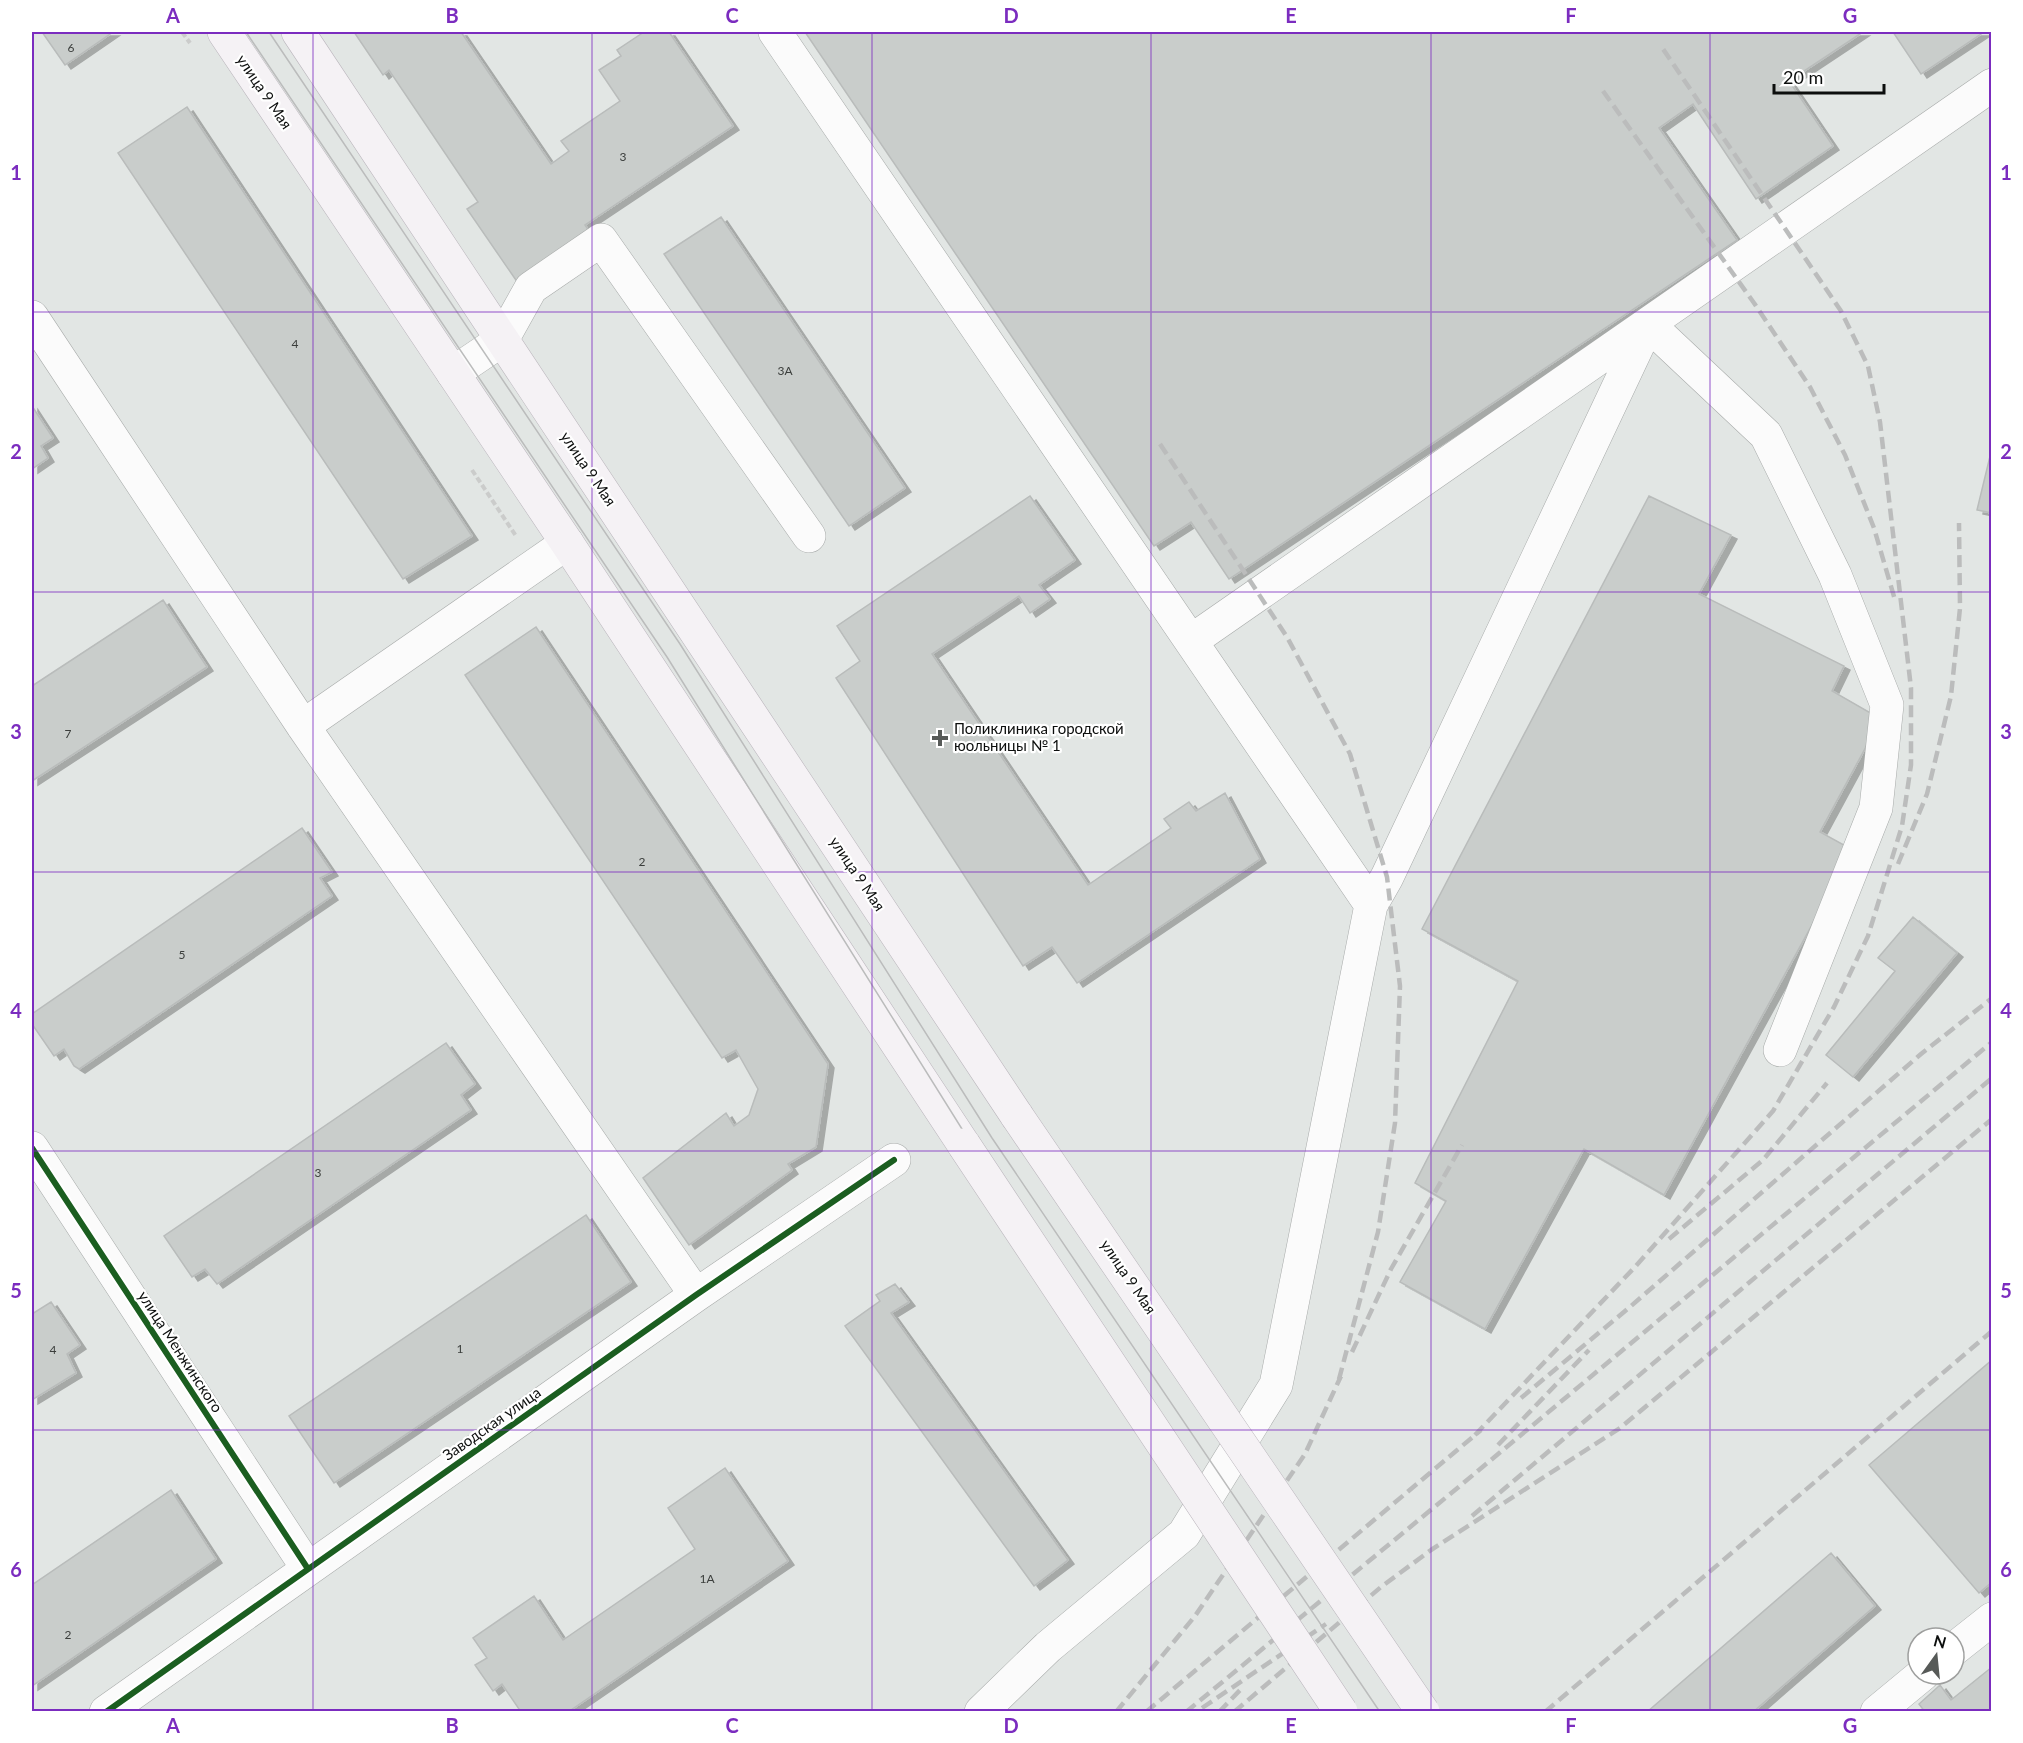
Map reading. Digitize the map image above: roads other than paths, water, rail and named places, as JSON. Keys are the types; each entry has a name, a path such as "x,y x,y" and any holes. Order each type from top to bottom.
{"main road":[{"name":"улица 9 Мая","path":"224,32 567,543 1341,1712"},
{"name":"улица 9 Мая","path":"298,32 1017,1116 1423,1712"}],"street":[{"path":"775,32 1371,905"},
{"path":"1191,641 1992,85"},
{"path":"453,373 502,339 531,288 601,240 809,536"},
{"path":"32,317 303,726 696,1295"},
{"path":"981,1712 1048,1647 1184,1534 1276,1385 1371,905 1397,856 1648,324"},
{"path":"1648,324 1766,435 1835,575 1887,705 1876,808 1780,1050"},
{"path":"303,726 567,543"},
{"name":"улица Менжинского","path":"32,1148 308,1569"},
{"name":"Заводская улица","path":"106,1712 696,1295 894,1160"},
{"path":"1966,1640 1992,1619"},
{"path":"1877,1712 1908,1686"}],"tram line":[{"path":"246,32 667,657 977,1153 1356,1712"},
{"path":"269,32 680,644 992,1138 1380,1712"}],"railway":[{"path":"1475,1435 1634,1268 1773,1111 1834,1007 1868,936 1902,826 1911,765 1911,688 1880,422 1868,366 1841,311 1663,49"},
{"path":"1603,91 1754,303 1810,387 1845,455 1874,528 1895,600"},
{"path":"1160,444 1287,637 1350,754 1387,877 1400,986 1395,1123 1378,1232 1338,1383"},
{"path":"1898,864 1927,794 1951,696 1960,608 1959,523"},
{"path":"1521,1398 1631,1306 1921,1054 1992,998"},
{"path":"1186,1712 1992,1042"},
{"path":"1472,1516 1992,1078"},
{"path":"1669,1239 1763,1160 1827,1083"},
{"path":"1234,1712 1381,1587 1431,1550 1620,1428 1992,1119"},
{"path":"1352,1352 1391,1269 1462,1145"},
{"path":"1545,1712 1992,1331"},
{"path":"1498,1445 1589,1350"},
{"path":"1116,1712 1195,1616 1305,1454 1341,1376"},
{"path":"1146,1712 1481,1430"},
{"path":"1202,1708 1326,1624"},
{"path":"1219,1712 1242,1688"}],"place":[{"name":"Поликлиника городской юольницы № 1","path":"940,738"}]}
